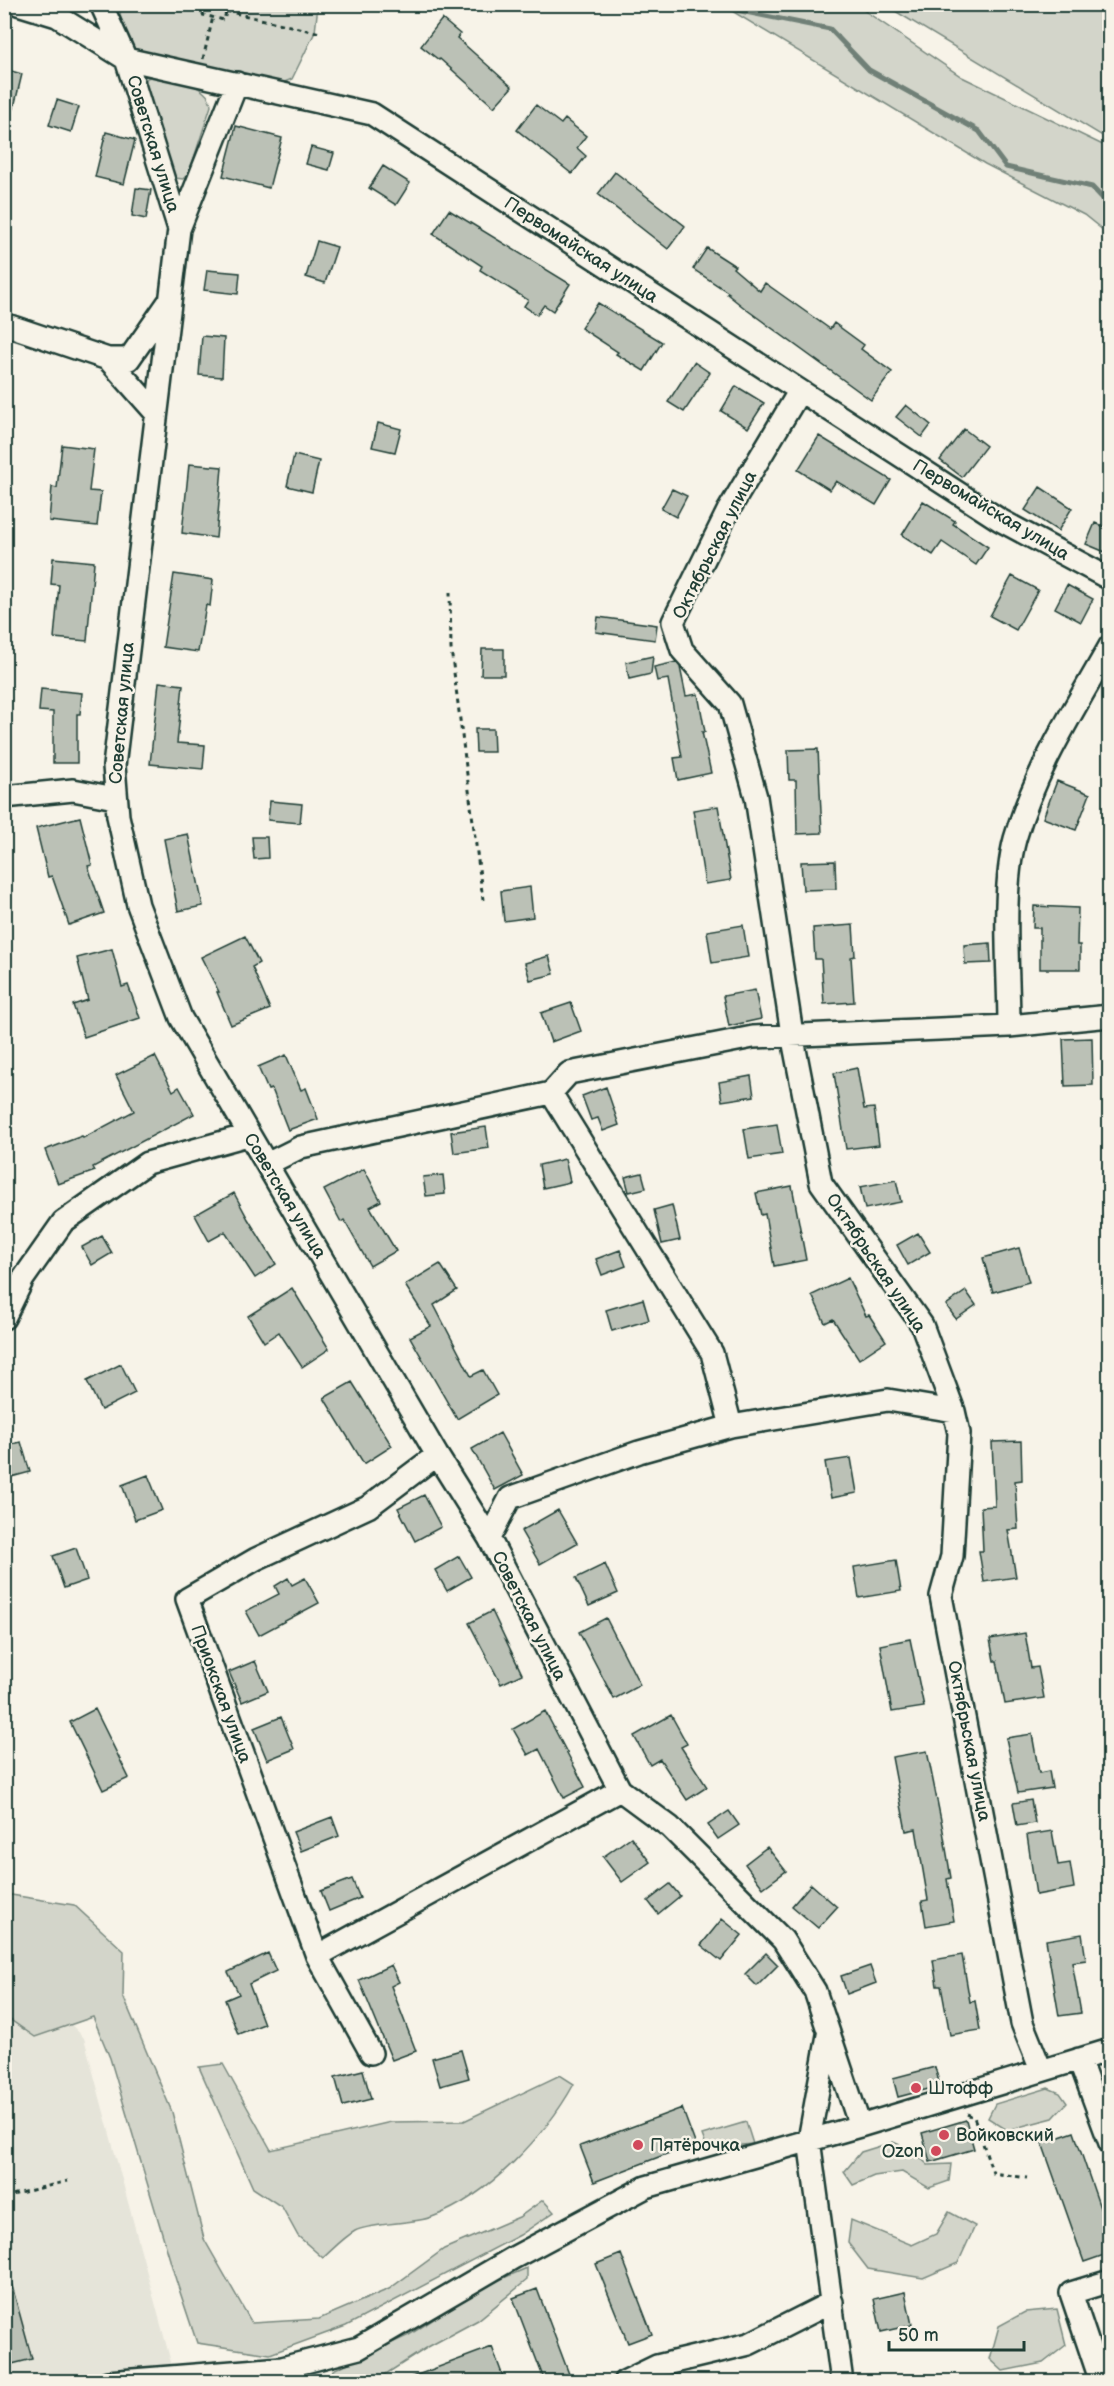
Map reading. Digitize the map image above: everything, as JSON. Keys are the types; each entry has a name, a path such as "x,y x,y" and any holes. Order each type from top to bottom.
{"street":[{"name":"Первомайская улица","path":"18,4 57,16 126,59 372,114 1000,520 1110,579"},
{"name":"Советская улица","path":"101,4 126,59 179,229"},
{"name":"Советская улица","path":"237,84 179,229 156,413 114,766 123,843 138,905 177,1008 248,1135 436,1455 489,1538 620,1790 670,1827 783,1940 815,1991 860,2126"},
{"path":"4,324 108,359 129,359 170,299"},
{"path":"108,359 156,413"},
{"name":"Октябрьская улица","path":"799,392 728,511 673,621 682,650 730,704 756,796 792,1034 821,1183 922,1325 954,1411 959,1433 952,1556 941,1596 1022,2023 1041,2070"},
{"path":"1009,1026 1008,894 1015,840 1041,771 1110,646"},
{"path":"4,797 73,790 116,798"},
{"path":"267,1164 301,1147 551,1093 569,1073 753,1037 792,1034 829,1036 1009,1026 1110,1016"},
{"path":"551,1093 712,1353 731,1426"},
{"path":"4,1317 23,1279 63,1222 147,1163 248,1135"},
{"path":"489,1538 510,1498 639,1452 731,1426 888,1400 954,1411"},
{"name":"Приокская улица","path":"371,2053 317,1956 187,1599 256,1559 368,1507 436,1455"},
{"path":"317,1956 620,1790"},
{"name":"Советская улица","path":"828,2034 809,2140 842,2382"},
{"path":"108,2382 218,2377 282,2368 359,2348 513,2258 646,2187 860,2126 1110,2050"},
{"path":"1079,2059 1110,2143"},
{"path":"1101,2382 1071,2293 1110,2281"},
{"path":"624,2382 657,2366 749,2344 832,2302"}],"path":[{"path":"206,4 203,15 224,20 228,4"},
{"path":"226,11 320,33"},
{"path":"200,75 213,17"},
{"path":"450,592 451,649 483,900"},
{"path":"960,2110 974,2117 993,2173 1026,2178"},
{"path":"4,2197 68,2181"}],"shaded area":[{"path":"120,5 318,5 315,32 292,79 280,84 158,58 126,47 121,35"},
{"path":"722,5 856,5 962,77 1109,148 1109,235 1084,215 985,164"},
{"path":"885,5 1109,5 1109,140"},
{"path":"156,75 198,88 209,99 211,106 189,173 183,179 175,178 171,174 143,86 147,78"},
{"path":"5,1894 74,1905 124,1951 123,1996 172,2112 204,2239 252,2323 319,2319 389,2289 444,2249 519,2217 543,2200 554,2212 520,2235 346,2326 270,2354 197,2343 110,2058 93,2017 35,2037 5,2016"},
{"path":"4,1953 84,2038 176,2381 5,2381"},
{"path":"223,2064 271,2150 391,2122 464,2121 560,2075 574,2084 562,2104 532,2143 494,2180 474,2195 432,2217 362,2228 342,2240 323,2258 298,2236 282,2207 253,2188 199,2067"},
{"path":"1048,2088 1060,2093 1067,2103 1053,2118 1007,2130 988,2118 995,2104"},
{"path":"746,2122 753,2144 707,2148 702,2135"},
{"path":"893,2142 913,2151 928,2165 951,2164 949,2181 929,2188 902,2172 874,2176 853,2185 844,2172 861,2152"},
{"path":"949,2212 975,2226 958,2263 923,2278 868,2269 848,2243 851,2220 912,2245 936,2234"},
{"path":"527,2268 527,2280 478,2320 428,2347 375,2381 328,2382 333,2370 409,2335 485,2286"},
{"path":"1057,2309 1066,2345 1043,2363 1003,2371 990,2359 999,2326 1025,2312"}],"building":[{"path":"442,19 460,34 457,38 512,87 494,107 440,59 421,46"},
{"path":"4,69 22,74 10,124 4,124"},
{"path":"57,100 79,107 71,132 49,125"},
{"path":"536,105 561,124 565,119 586,136 577,148 586,156 572,174 517,130"},
{"path":"236,126 282,138 269,188 223,176"},
{"path":"106,132 135,140 124,184 95,177"},
{"path":"311,147 334,153 329,170 306,164"},
{"path":"383,166 410,183 396,205 369,188"},
{"path":"615,172 685,226 668,249 598,194"},
{"path":"136,188 151,190 146,219 132,216"},
{"path":"449,210 570,284 553,311 544,305 537,315 524,306 528,300 480,270 482,266 433,234"},
{"path":"317,241 337,247 325,283 306,277"},
{"path":"707,248 735,266 733,268 760,291 765,283 830,329 834,323 864,345 861,349 892,372 871,400 747,310 727,294 729,293 693,269"},
{"path":"207,270 240,273 238,294 204,290"},
{"path":"598,303 662,342 644,371 581,328"},
{"path":"202,336 224,338 222,377 199,375"},
{"path":"694,362 710,373 684,412 668,402"},
{"path":"736,386 764,403 748,428 721,411"},
{"path":"906,405 931,425 922,437 896,417"},
{"path":"378,423 401,429 395,452 372,447"},
{"path":"964,429 986,446 962,477 940,460"},
{"path":"819,436 891,480 876,505 836,481 830,490 798,470"},
{"path":"62,445 94,449 89,491 101,492 97,526 49,521 52,487 57,488"},
{"path":"294,455 319,461 312,492 287,486"},
{"path":"189,464 222,467 216,538 182,533"},
{"path":"1040,487 1072,508 1058,531 1025,510"},
{"path":"672,489 687,496 676,517 661,509"},
{"path":"923,501 955,521 953,524 988,547 976,565 942,542 933,555 902,535"},
{"path":"1095,523 1110,529 1110,554 1086,544"},
{"path":"53,558 94,562 87,641 54,638 59,585 51,584"},
{"path":"174,574 213,580 210,606 206,605 198,652 163,647"},
{"path":"1012,576 1038,590 1016,630 990,616"},
{"path":"1067,585 1093,599 1081,622 1055,608"},
{"path":"598,617 657,625 655,640 596,632"},
{"path":"482,649 504,649 504,675 481,675"},
{"path":"653,656 651,674 629,679 626,662"},
{"path":"676,662 680,667 686,696 698,694 705,732 702,732 711,773 678,780 674,758 682,757 668,679 657,681 654,667"},
{"path":"159,682 183,685 177,743 205,745 203,769 150,764"},
{"path":"41,689 82,693 80,714 77,714 77,763 53,763 53,712 39,711"},
{"path":"475,729 493,729 494,752 476,752"},
{"path":"818,749 822,833 797,834 796,780 789,780 788,750"},
{"path":"1057,781 1090,794 1076,830 1043,818"},
{"path":"270,801 302,804 300,823 268,820"},
{"path":"718,806 731,880 705,884 693,810"},
{"path":"80,817 92,865 88,866 104,913 69,925 52,876 48,877 36,828"},
{"path":"188,834 203,906 178,911 164,839"},
{"path":"252,837 267,837 268,858 254,859"},
{"path":"835,861 836,889 803,890 801,862"},
{"path":"530,887 533,917 504,921 501,891"},
{"path":"1034,906 1078,908 1077,945 1080,945 1080,969 1040,969 1040,928 1033,928"},
{"path":"743,925 748,957 712,963 707,931"},
{"path":"853,925 855,956 851,957 854,1002 824,1004 821,959 815,959 813,928"},
{"path":"245,936 259,963 252,967 270,1009 231,1025 217,992 219,992 201,957"},
{"path":"990,943 991,963 965,964 964,945"},
{"path":"112,949 122,987 128,985 140,1018 84,1037 73,1005 88,1000 77,958"},
{"path":"549,956 554,974 530,980 525,963"},
{"path":"755,990 761,1019 729,1026 723,996"},
{"path":"571,1003 581,1031 551,1042 541,1013"},
{"path":"1092,1038 1093,1085 1065,1086 1063,1039"},
{"path":"286,1055 301,1090 306,1088 318,1119 288,1130 272,1089 268,1090 258,1067"},
{"path":"155,1056 173,1091 179,1087 194,1114 93,1167 95,1171 58,1184 45,1150 82,1136 83,1138 134,1111 116,1075"},
{"path":"857,1068 864,1109 874,1108 879,1145 846,1149 834,1073"},
{"path":"751,1076 754,1096 722,1101 719,1082"},
{"path":"606,1087 619,1125 603,1131 598,1118 591,1120 582,1096"},
{"path":"777,1124 782,1154 749,1159 744,1129"},
{"path":"486,1127 489,1148 454,1153 451,1132"},
{"path":"565,1159 570,1182 543,1188 539,1165"},
{"path":"364,1169 381,1201 370,1207 396,1251 370,1266 344,1220 341,1222 324,1190"},
{"path":"642,1173 646,1188 629,1192 625,1177"},
{"path":"443,1175 445,1194 426,1196 423,1177"},
{"path":"896,1180 901,1202 865,1209 860,1187"},
{"path":"792,1186 806,1260 774,1266 765,1214 761,1215 756,1193"},
{"path":"234,1193 276,1264 255,1278 225,1232 209,1241 195,1215"},
{"path":"672,1205 680,1240 662,1244 654,1210"},
{"path":"918,1233 930,1252 908,1265 897,1245"},
{"path":"102,1236 112,1253 92,1265 82,1247"},
{"path":"1019,1248 1029,1282 993,1292 983,1258"},
{"path":"620,1250 626,1266 602,1275 596,1259"},
{"path":"440,1264 457,1290 434,1305 471,1376 483,1370 497,1395 457,1419 410,1337 431,1326 405,1285"},
{"path":"848,1278 866,1316 869,1315 886,1341 859,1359 833,1319 825,1323 812,1295"},
{"path":"292,1288 329,1349 302,1367 279,1332 264,1342 248,1316"},
{"path":"966,1291 976,1305 956,1319 946,1305"},
{"path":"643,1299 649,1320 612,1331 606,1310"},
{"path":"121,1364 135,1393 101,1410 87,1381"},
{"path":"352,1382 392,1446 364,1464 324,1398"},
{"path":"500,1433 523,1475 495,1490 472,1449"},
{"path":"1021,1441 1022,1480 1015,1481 1018,1529 1008,1530 1016,1577 984,1582 979,1551 983,1551 981,1507 995,1506 992,1442"},
{"path":"21,1442 30,1472 4,1479 4,1446"},
{"path":"851,1458 857,1493 831,1498 825,1462"},
{"path":"148,1475 162,1510 135,1520 122,1485"},
{"path":"424,1495 441,1527 415,1541 398,1508"},
{"path":"558,1510 577,1543 540,1564 521,1531"},
{"path":"76,1548 87,1580 64,1588 53,1556"},
{"path":"459,1556 471,1577 447,1591 435,1570"},
{"path":"896,1560 901,1591 859,1598 854,1567"},
{"path":"605,1564 618,1593 589,1606 576,1578"},
{"path":"288,1578 292,1585 305,1578 319,1603 259,1635 246,1611 279,1594 275,1586"},
{"path":"492,1611 522,1674 501,1684 469,1623"},
{"path":"606,1618 640,1685 614,1699 579,1632"},
{"path":"1025,1633 1031,1668 1038,1667 1044,1698 1005,1704 997,1661 994,1661 990,1639"},
{"path":"910,1639 924,1707 892,1712 880,1645"},
{"path":"255,1661 268,1691 242,1702 229,1672"},
{"path":"95,1709 129,1778 103,1790 70,1722"},
{"path":"545,1711 585,1787 564,1798 539,1749 528,1755 513,1729"},
{"path":"671,1715 687,1744 681,1747 707,1787 687,1800 660,1759 650,1765 634,1736"},
{"path":"281,1717 294,1749 267,1760 254,1728"},
{"path":"1032,1734 1039,1773 1049,1771 1052,1788 1018,1793 1006,1738"},
{"path":"927,1751 951,1878 947,1879 954,1921 926,1926 922,1901 928,1900 916,1829 906,1831 892,1757"},
{"path":"1031,1800 1035,1823 1017,1826 1013,1803"},
{"path":"729,1811 739,1825 718,1839 708,1825"},
{"path":"332,1817 339,1836 301,1851 293,1832"},
{"path":"1052,1831 1058,1865 1070,1863 1074,1888 1036,1895 1027,1835"},
{"path":"631,1837 650,1862 622,1882 603,1857"},
{"path":"767,1847 786,1871 763,1888 745,1864"},
{"path":"352,1879 360,1898 329,1911 321,1891"},
{"path":"670,1884 680,1896 658,1914 648,1901"},
{"path":"811,1884 837,1907 818,1928 792,1906"},
{"path":"722,1919 742,1935 721,1961 701,1945"},
{"path":"1082,1934 1086,1960 1072,1962 1081,2013 1059,2016 1046,1940"},
{"path":"268,1953 276,1971 249,1984 264,2024 238,2034 225,2000 239,1994 228,1972"},
{"path":"766,1953 778,1965 757,1986 745,1974"},
{"path":"962,1955 970,2002 975,2001 980,2030 950,2035 941,1986 937,1986 933,1960"},
{"path":"391,1965 399,1982 391,1986 416,2051 392,2060 359,1980"},
{"path":"870,1966 876,1983 847,1994 841,1976"},
{"path":"461,2050 469,2078 440,2086 432,2058"},
{"path":"935,2067 940,2086 898,2097 893,2078"},
{"path":"363,2070 371,2099 343,2106 335,2077"},
{"name":"Пятёрочка","path":"682,2108 695,2143 594,2182 580,2146"},
{"path":"966,2120 974,2149 930,2162 922,2133"},
{"path":"1074,2132 1110,2237 1110,2253 1084,2262 1042,2143"},
{"path":"621,2254 652,2334 628,2343 596,2264"},
{"path":"4,2275 9,2275 32,2359 4,2366"},
{"path":"537,2289 572,2382 545,2382 513,2298"},
{"path":"905,2292 912,2325 881,2332 874,2299"},
{"path":"492,2347 505,2382 404,2382 404,2380"}],"waterway":[{"path":"732,4 736,10 830,29 869,70 979,131 1006,167 1092,187 1110,206"}],"place":[{"name":"Штофф","path":"916,2088"},
{"name":"Войковский","path":"944,2135"},
{"name":"Пятёрочка","path":"638,2145"},
{"name":"Ozon","path":"936,2151"}]}
